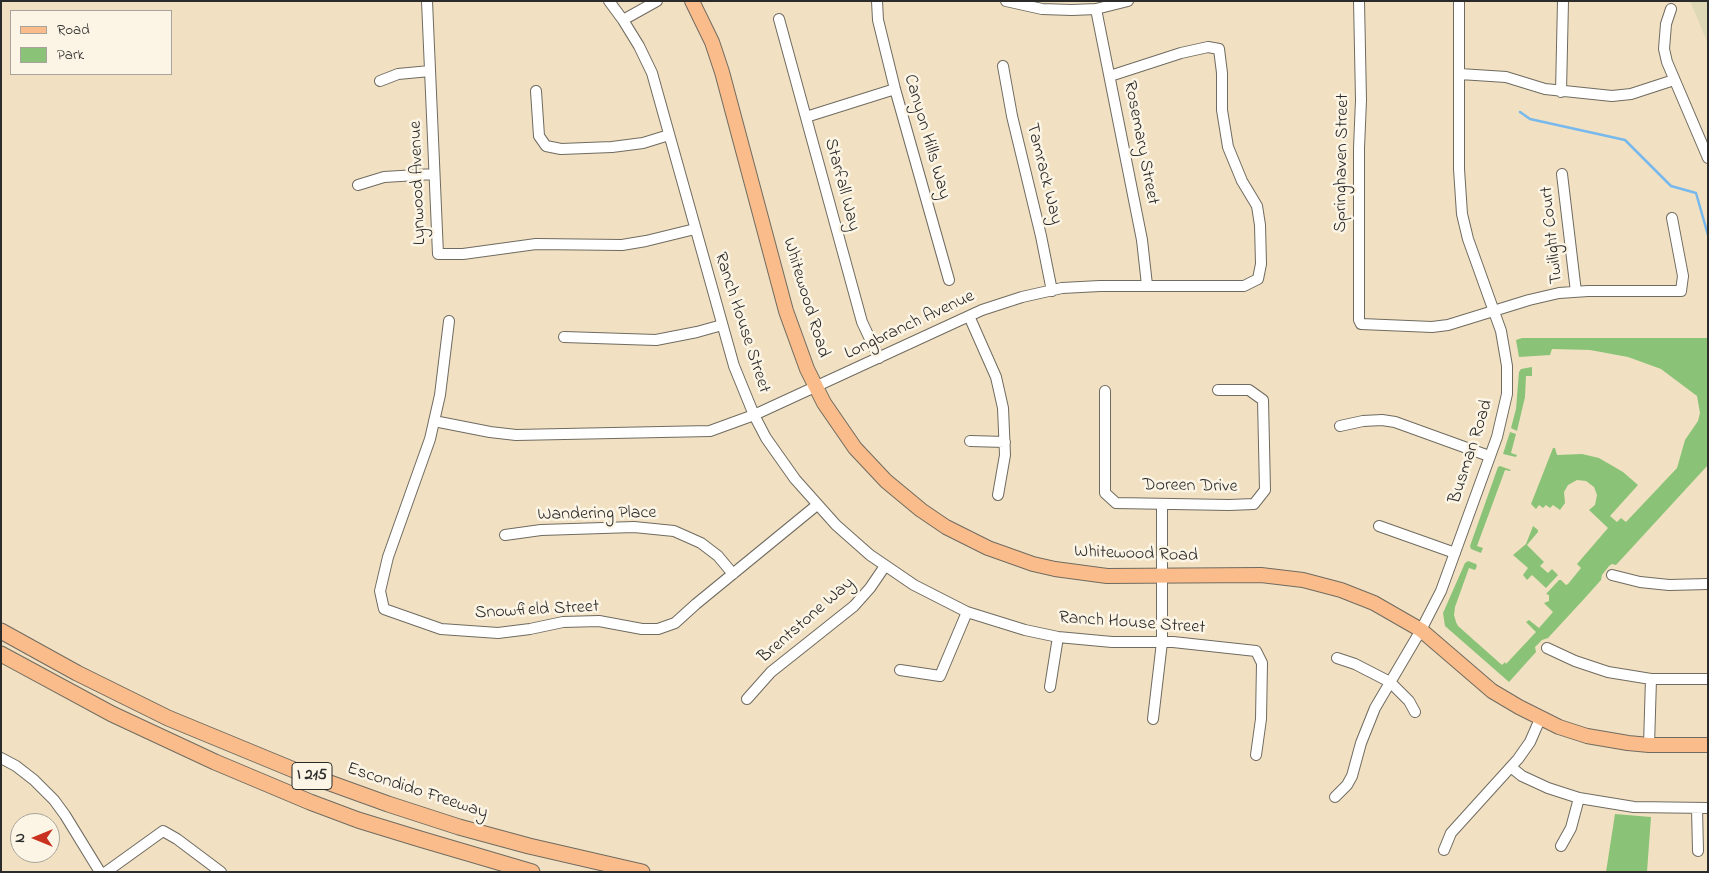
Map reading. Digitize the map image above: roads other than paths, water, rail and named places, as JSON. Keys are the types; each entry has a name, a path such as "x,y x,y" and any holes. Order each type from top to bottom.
{"highway":[{"name":"Escondido Freeway","path":"1,631 161,715 294,770 459,827 529,846 642,872"},
{"name":"I 215","path":"1,654 112,714 215,762 310,802 411,837 532,872"}],"main road":[{"name":"Whitewood Road","path":"692,1 712,42 722,72 799,352 816,388 855,448 872,468 921,510 968,539 1008,556 1055,570 1107,576 1261,576 1303,580 1359,596 1421,630 1492,691 1540,719 1587,736 1614,741 1649,745 1708,745"}],"street":[{"name":"Lynwood Avenue","path":"427,1 438,254 463,254 536,244 622,245 695,229"},
{"name":"Ranch House Street","path":"609,1 639,46 652,73 734,366 754,415 780,459 817,505 850,537 885,566 914,585 967,612 1058,638 1112,642 1162,642 1256,650 1262,663 1261,719 1256,755"},
{"path":"623,20 657,1"},
{"name":"Canyon Hills Way","path":"878,1 878,20 895,89 949,280"},
{"path":"1006,1 1042,9 1072,10 1096,9 1128,1"},
{"name":"Springhaven Street","path":"1359,1 1361,100 1358,320 1361,324 1432,326 1448,325 1496,312"},
{"name":"Busman Road","path":"1335,797 1347,785 1352,776 1369,722 1441,591 1501,424 1507,394 1505,350 1496,312 1468,239 1462,214 1459,169 1459,1"},
{"path":"1561,92 1563,1"},
{"name":"Rosemary Street","path":"1096,9 1142,240 1147,285"},
{"path":"1671,9 1666,24 1664,49 1666,62 1708,158"},
{"name":"Starfall Way","path":"779,18 862,322 879,358"},
{"name":"Longbranch Avenue","path":"434,421 516,435 710,431 754,415 816,388 969,316 1022,297 1052,291 1100,286 1244,286 1258,279 1261,264 1258,206 1242,181 1228,147 1222,110 1222,73 1218,49 1208,47 1181,53 1110,76"},
{"name":"Tamrack Way","path":"1003,66 1012,116 1041,236 1052,291"},
{"path":"380,81 398,74 430,71"},
{"path":"1460,74 1506,76 1544,89 1612,96 1631,94 1674,80"},
{"path":"806,117 895,89"},
{"path":"536,91 539,136 546,146 561,149 612,147 643,143 669,135"},
{"path":"358,185 384,177 434,174"},
{"name":"Twilight Court","path":"1562,174 1576,292"},
{"path":"1496,312 1543,297 1576,292 1681,291 1683,276 1672,218"},
{"path":"969,316 996,377 1003,408 1005,455 998,496"},
{"name":"Snowfield Street","path":"449,321 440,395 430,439 388,557 380,591 384,609 441,630 498,633 530,630 563,622 599,621 658,630 675,623 733,574"},
{"path":"564,337 656,340 697,332 722,324"},
{"name":"Doreen Drive","path":"1105,391 1105,493 1116,503 1229,506 1254,504 1265,490 1263,400 1249,390 1218,390"},
{"path":"1340,426 1363,421 1382,420 1395,422 1489,456"},
{"path":"970,441 1005,442"},
{"path":"1153,719 1162,642 1162,504"},
{"path":"733,574 817,505"},
{"name":"Wandering Place","path":"505,535 541,530 634,526 674,531 701,543 718,556 733,574"},
{"path":"1379,526 1455,553"},
{"name":"Brentstone Way","path":"747,699 771,672 854,606 870,588 885,566"},
{"path":"1612,575 1640,582 1669,585 1708,584"},
{"path":"900,670 940,676 967,612"},
{"path":"1050,687 1058,638"},
{"path":"1547,648 1575,661 1608,672 1651,679 1708,680"},
{"path":"1337,658 1355,664 1390,682 1409,701 1415,712"},
{"path":"1649,745 1651,679"},
{"path":"1444,850 1451,833 1512,768 1530,742 1540,719"},
{"path":"1,758 28,775 54,800 100,872"},
{"path":"1512,768 1522,776 1548,788 1580,798 1634,807 1702,808 1698,851"},
{"path":"1561,846 1572,828 1580,798"},
{"path":"106,872 163,831 177,839 221,872"}],"waterway":[{"path":"1520,112 1530,119 1625,140 1671,186 1696,193 1708,235"}]}
